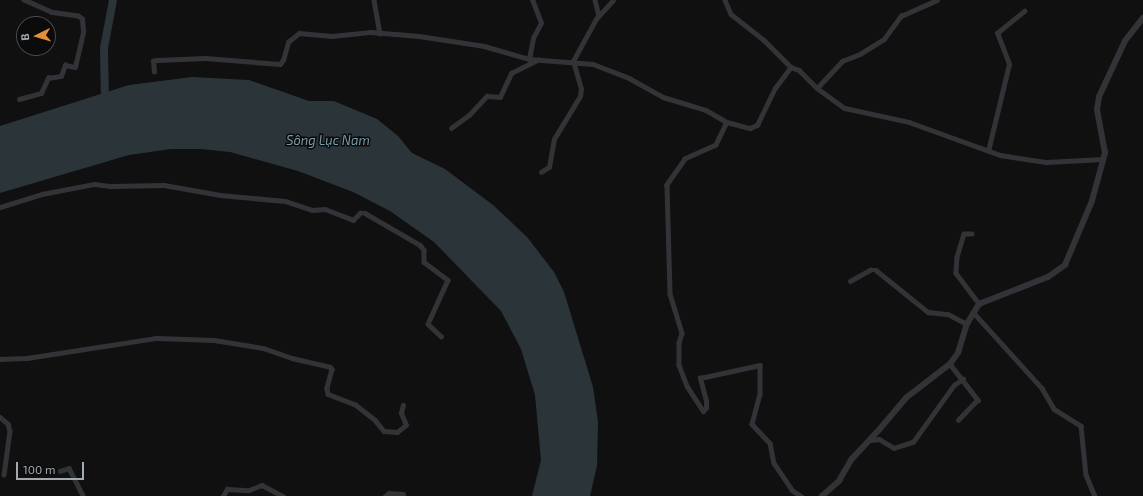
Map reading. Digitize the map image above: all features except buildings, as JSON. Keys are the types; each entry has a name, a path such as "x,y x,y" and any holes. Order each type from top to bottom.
{"street":[{"path":"19,99 41,94 48,78 61,76 64,65 75,67 83,31 82,19 78,16 37,8 24,0"},
{"path":"374,0 380,33"},
{"path":"529,59 533,38 541,23 532,0"},
{"path":"595,0 599,16"},
{"path":"541,172 549,167 554,139 580,96 581,89 573,61 599,16 613,0"},
{"path":"725,0 728,9 737,20 764,40 791,67 799,70 817,88 844,108 909,122 988,151 1046,162 1103,159"},
{"path":"817,88 842,61 860,54 884,39 901,16 937,0"},
{"path":"988,151 1009,64 997,33 1024,11"},
{"path":"822,496 839,481 851,460 906,398 950,364 958,353 967,324 979,304 1048,277 1065,265 1092,201 1103,159 1104,144 1097,103 1122,47 1143,18"},
{"path":"154,72 153,61 157,60 205,58 276,65 282,63 288,42 297,34 332,36 380,33 446,39 529,59 573,61 607,68 663,97 706,110 727,122 750,128 756,127 775,88 791,67"},
{"path":"451,128 469,115 487,96 500,97 512,73 538,60"},
{"path":"727,122 716,145 685,159 667,185 670,294 682,333 679,343 680,365 687,386 703,410 706,408 706,401 700,378 760,365 760,394 752,424 770,443 774,463 792,490 801,496"},
{"path":"0,208 42,194 94,184 114,186 164,185 220,195 285,201 312,210 325,209 353,220 360,213 365,213 420,246 424,250 424,262 448,280 428,324 441,336"},
{"path":"972,234 964,234 957,257 956,273 979,304"},
{"path":"850,281 870,270 876,270 928,312 948,314 967,324"},
{"path":"973,312 1042,388 1054,409 1082,426 1086,475 1095,496"},
{"path":"0,360 27,358 156,338 214,340 264,348 292,358 330,367 332,369 327,388 328,394 356,405 375,420 384,431 397,432 406,425 401,413 403,405"},
{"path":"950,364 963,379 978,401 959,420"},
{"path":"870,440 879,439 894,448 913,442 954,385 963,379"},
{"path":"0,417 8,424 10,430 4,475"},
{"path":"60,471 69,468 83,496"},
{"path":"223,496 227,489 249,490 262,485 283,496"},
{"path":"385,496 389,493 403,494"}],"water":[{"name":"Sông Lục Nam","path":"192,77 249,80 309,101 334,101 377,119 398,136 412,153 445,169 493,205 527,237 554,272 564,292 593,387 598,422 597,466 590,496 532,496 541,460 535,395 521,349 501,311 434,242 390,211 353,192 298,171 230,152 201,149 171,149 129,155 0,193 0,126 129,85"}],"waterway":[{"path":"105,102 104,48 113,0"}]}
